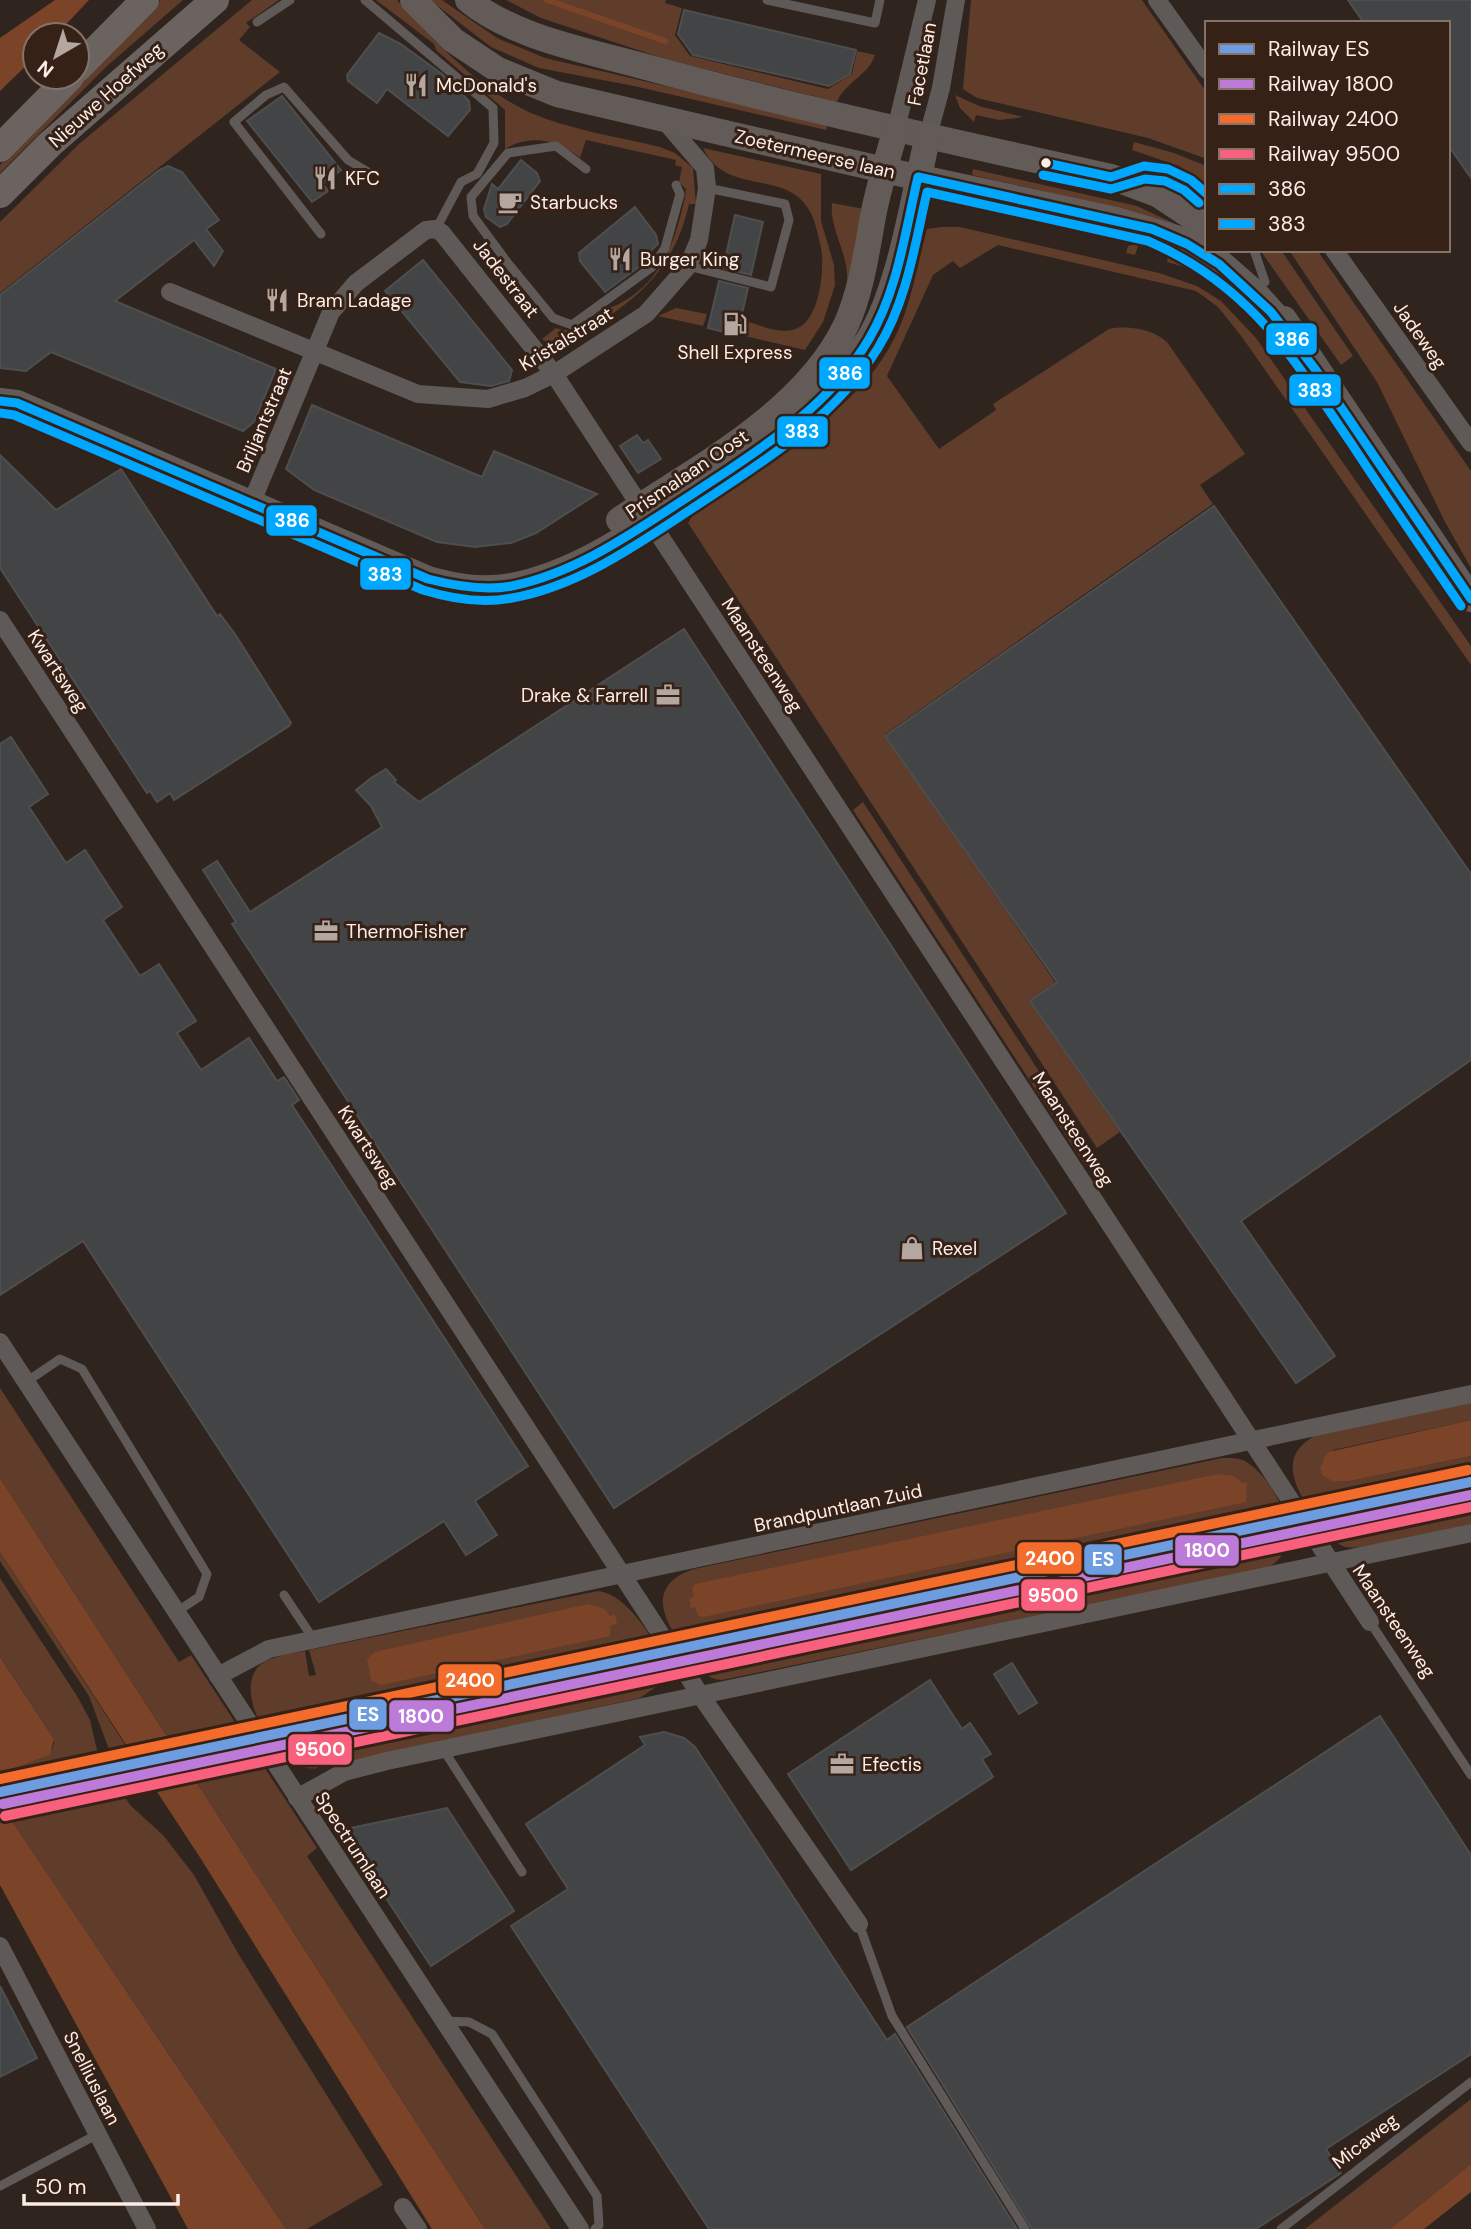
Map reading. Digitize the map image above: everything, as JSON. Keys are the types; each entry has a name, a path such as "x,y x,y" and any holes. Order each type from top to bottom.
{"main road":[{"name":"Nieuwe Hoefweg","path":"91,55 145,0"},
{"name":"Nieuwe Hoefweg","path":"0,194 50,144 215,0"},
{"name":"Nieuwe Hoefweg","path":"0,148 55,91"}],"street":[{"name":"Zoetermeerse laan","path":"413,0 453,40 520,81 598,105 1116,220 1186,241 1222,264 1246,285 1292,334"},
{"path":"468,0 502,22 567,45 732,90 1111,177 1157,194 1205,226"},
{"name":"Facetlaan","path":"896,129 927,0"},
{"name":"Facetlaan","path":"928,136 941,88 956,0"},
{"path":"1157,0 1205,67"},
{"name":"Kristalstraat","path":"170,292 418,394 456,399 488,399 554,374 646,314 688,266 699,240 707,188 705,168 663,119"},
{"name":"Prismalaan Oost","path":"644,514 769,418 802,389 827,358 846,324 860,287 884,170 896,129"},
{"name":"Prismalaan Oost","path":"0,401 17,403 428,579 454,586 482,589 512,586 549,575 592,538 644,514 780,437 817,404 849,369 870,337 889,295 928,136"},
{"path":"316,353 331,312 344,295 426,230 436,229"},
{"name":"Jadestraat","path":"436,229 454,246 554,374 644,514"},
{"name":"Zoetermeerse laan","path":"1236,252 1265,282 1292,334 1471,599"},
{"name":"Jadeweg","path":"1335,252 1471,443"},
{"name":"Briljantstraat","path":"251,503 316,353"},
{"name":"Maansteenweg","path":"644,514 1370,1622"},
{"name":"Kwartsweg","path":"0,620 701,1696 859,1924"},
{"name":"Spectrumlaan","path":"0,1342 580,2229"},
{"name":"Brandpuntlaan Zuid","path":"218,1676 258,1653 314,1640 1471,1394"},
{"path":"297,1798 344,1772 443,1749 1471,1533"},
{"name":"Snelliuslaan","path":"0,1947 147,2229"},
{"path":"402,2207 418,2229"}],"lane":[{"path":"257,22 290,0"},
{"path":"365,0 493,108 494,143 477,174 461,182 436,229"},
{"path":"767,0 875,23 880,0"},
{"path":"321,234 233,122 266,95 284,87 348,160 368,172"},
{"path":"586,169 556,146 508,153 471,197 472,216 507,262 553,318 572,325 652,267 668,234 680,194 676,186"},
{"path":"1111,177 1144,166 1168,169 1191,180 1205,192"},
{"path":"688,266 771,287 789,220 785,204 707,188"},
{"name":"Zoetermeerse laan","path":"1255,252 1265,282"},
{"path":"26,1382 60,1359 82,1369 207,1574 199,1597 176,1612"},
{"path":"284,1595 314,1640"},
{"name":"Maansteenweg","path":"1370,1622 1471,1774"},
{"path":"443,1749 522,1872"},
{"path":"859,1924 892,2016 1026,2229"},
{"path":"443,2021 469,2022 492,2034 597,2196 599,2225 595,2229"},
{"name":"Micaweg","path":"1281,2229 1471,2082"},
{"path":"0,2186 98,2134"}],"shaded area":[{"path":"55,0 89,0 69,21 25,21"},
{"path":"161,0 183,0 91,82 91,72"},
{"path":"252,0 279,0 246,23 250,27 239,40 280,72 0,293 0,222 79,144"},
{"path":"376,0 397,0 459,63 512,103 562,124 660,147 675,153 693,168 696,204 689,204 681,232 670,255 656,274 640,291 603,321 558,350 542,339 556,328 576,328 619,304 634,295 657,272 677,229 685,197 686,189 679,182 682,167 675,165 676,160 586,140 580,158 563,147 544,141 525,141 505,149 505,110 436,50 434,44"},
{"path":"430,0 442,0 497,38 545,58 828,124 826,130 634,86 539,68 491,47"},
{"path":"506,0 666,0 665,3 682,8 675,35 690,56 828,89 852,74 857,51 875,55 837,102 668,60 541,18"},
{"path":"971,0 1142,0 1205,90 1205,158 1148,138 977,98 963,89"},
{"path":"21,23 21,71 0,91 0,38"},
{"path":"72,91 82,91 0,173 0,165"},
{"path":"955,95 979,106 1023,117 999,120 976,115 974,122 960,108"},
{"path":"1134,142 1204,165 1205,183 1179,166 1132,150"},
{"path":"703,148 821,174 821,221 834,265 835,285 823,322 805,350 745,336 749,322 778,330 792,330 805,323 813,312 820,289 822,251 810,211 798,197 782,188 730,175 715,165"},
{"path":"973,169 1137,206 1195,233 1133,212 972,175"},
{"path":"832,203 864,209 866,218 856,271 844,310 829,343 811,371 790,395 708,457 665,482 663,476 750,420 779,397 805,373 826,345 840,315 847,281 845,261 833,222"},
{"path":"960,227 1159,273 1197,286 1221,301 1256,338 1471,646 1471,665 1242,337 1218,307 1196,291 998,245 960,268 953,261 933,275 887,376 939,449 996,410 993,404 1109,329 1124,328 1147,331 1167,342 1245,454 1200,485 1213,504 884,735 1055,982 1029,1001 1120,1132 1097,1148 688,523 696,509 835,411 877,367 899,328 927,229"},
{"path":"1149,241 1199,265 1242,298 1279,339 1311,385 1307,388 1249,310 1215,282 1167,262 1169,252 1138,246 1135,255 1126,253 1128,246"},
{"path":"1261,252 1282,252 1353,356 1341,365"},
{"path":"1290,252 1318,252 1471,471 1471,568 1445,522 1377,382"},
{"path":"676,308 707,314 703,326 658,316"},
{"path":"863,802 1097,1160 1095,1169 1085,1165 853,810"},
{"path":"0,1388 179,1662 191,1655 317,1848 307,1856 551,2229 485,2229 0,1478"},
{"path":"1471,1402 1471,1420 1333,1450 1325,1474 1334,1482 1350,1481 1471,1456 1471,1524 1351,1548 1339,1544 1327,1533 1304,1500 1294,1476 1296,1454 1304,1444 1317,1435"},
{"path":"1471,1420 1471,1456 1350,1481 1334,1482 1322,1475 1320,1466 1323,1465 1328,1452"},
{"path":"1222,1458 1239,1459 1248,1463 1269,1484 1278,1499 1287,1531 1286,1545 1279,1558 1267,1568 722,1680 710,1677 701,1670 678,1639 666,1616 664,1594 669,1584 694,1569"},
{"path":"1218,1474 1234,1476 1242,1483 1247,1482 1246,1502 703,1617 698,1615 695,1607 691,1608 689,1599 694,1597 692,1588 695,1584"},
{"path":"0,1478 485,2229 432,2229 201,1859 0,1552"},
{"path":"0,1552 128,1749 110,1752 89,1696 0,1561"},
{"path":"0,1578 77,1696 90,1720 97,1750 112,1779 131,1806 163,1835 194,1875 239,1955 383,2185 307,2229 286,2229 4,1809 0,1799 0,1773 42,1758 53,1748 54,1739 0,1657"},
{"path":"598,1591 609,1594 629,1609 647,1631 666,1666 663,1682 640,1698 333,1765 331,1755 316,1758 318,1768 305,1767 290,1760 265,1732 256,1714 251,1697 251,1680 258,1667 274,1658 305,1651 309,1676 316,1675 309,1650"},
{"path":"588,1604 605,1609 610,1616 615,1615 617,1624 611,1625 610,1636 381,1685 371,1680 367,1659 375,1652"},
{"path":"0,1657 54,1739 50,1755 0,1773"},
{"path":"0,1799 4,1809 286,2229 188,2229 0,1885"},
{"path":"1471,2099 1471,2164 1390,2229 1305,2229"},
{"path":"1471,2164 1471,2192 1424,2229 1390,2229"}],"pier":[{"path":"175,1741 201,1781 152,1792 126,1751"}],"building":[{"path":"1348,0 1471,0 1471,178 1450,148 1450,21 1363,21"},
{"path":"684,10 856,50 850,74 829,86 693,55 678,34"},
{"path":"379,33 401,44 442,74 469,101 470,110 448,136 387,89 377,103 348,81 347,75"},
{"path":"282,96 341,170 323,184 328,191 312,202 247,121"},
{"path":"521,160 537,173 540,181 507,224 500,227 486,217 484,209 492,184 498,189"},
{"path":"168,166 182,172 219,220 206,229 223,251 214,266 194,240 115,301 276,369 254,422 243,431 51,352 26,371 0,368 0,295 159,170"},
{"path":"635,207 656,235 658,244 640,261 643,264 605,292 580,261 579,253"},
{"path":"735,215 763,222 751,275 723,268"},
{"path":"423,260 512,370 509,381 491,386 460,382 385,291"},
{"path":"719,281 748,288 737,335 708,328"},
{"path":"312,405 482,477 494,451 597,494 536,533 511,543 475,547 437,542 314,490 286,469"},
{"path":"637,435 643,443 648,440 661,459 638,473 620,446"},
{"path":"0,455 56,510 121,469 217,616 220,614 235,634 291,723 289,726 174,800 170,793 157,802 150,791 147,793 0,568"},
{"path":"1214,506 1471,874 1471,1060 1241,1221 1335,1356 1296,1383 1030,1001 1057,982 885,736"},
{"path":"684,629 1066,1213 614,1508 232,924 236,922 203,870 217,861 250,912 382,827 371,806 356,790 371,778 386,769 396,780 394,782 419,802"},
{"path":"11,737 48,794 29,807 66,863 85,850 122,907 103,920 140,976 159,964 196,1021 177,1033 201,1070 249,1038 277,1081 284,1077 299,1100 292,1105 528,1466 475,1501 497,1535 466,1555 444,1521 319,1602 83,1241 0,1295 0,744"},
{"path":"1012,1663 1037,1703 1019,1714 994,1674"},
{"path":"930,1680 962,1729 970,1723 991,1754 982,1759 993,1777 851,1870 788,1774"},
{"path":"1380,1716 1471,1855 1471,2054 1326,2149 1341,2173 1256,2229 1032,2229 907,2027"},
{"path":"664,1732 684,1738 695,1747 887,2040 895,2034 1017,2229 709,2229 511,1926 568,1889 526,1824 645,1745 640,1737"},
{"path":"447,1808 514,1911 431,1966 341,1830"},
{"path":"0,1986 37,2058 0,2077"}],"waterway":[{"path":"547,0 665,41"}],"rail line":[{"name":"2400","path":"0,1779 1468,1470"},
{"name":"ES","path":"0,1792 1471,1482"},
{"name":"1800","path":"3,1804 1471,1495"},
{"name":"9500","path":"5,1816 1471,1507"}],"transit line":[{"name":"386","path":"1046,163 1111,177 1144,166 1168,169 1191,180 1205,192"},
{"name":"383","path":"1043,175 1111,189 1145,179 1165,181 1184,190 1199,203"},
{"name":"386","path":"0,401 17,403 428,579 491,588 537,580 606,549 691,495 789,427 833,387 869,339 887,301 900,260 918,177 1152,229 1187,244 1219,264 1271,312 1315,369 1471,599"},
{"name":"383","path":"0,413 14,415 423,590 478,600 512,598 561,584 608,561 653,534 772,455 841,396 878,348 888,330 909,272 927,192 1148,241 1184,259 1214,279 1241,301 1287,352 1461,606"}],"place":[{"name":"McDonald's","path":"416,85"},
{"name":"KFC","path":"325,178"},
{"name":"Starbucks","path":"510,202"},
{"name":"Burger King","path":"620,259"},
{"name":"Bram Ladage","path":"277,300"},
{"name":"Shell Express","path":"735,324"},
{"name":"Drake & Farrell","path":"668,695"},
{"name":"ThermoFisher","path":"326,931"},
{"name":"Rexel","path":"912,1248"},
{"name":"Efectis","path":"842,1764"}]}
